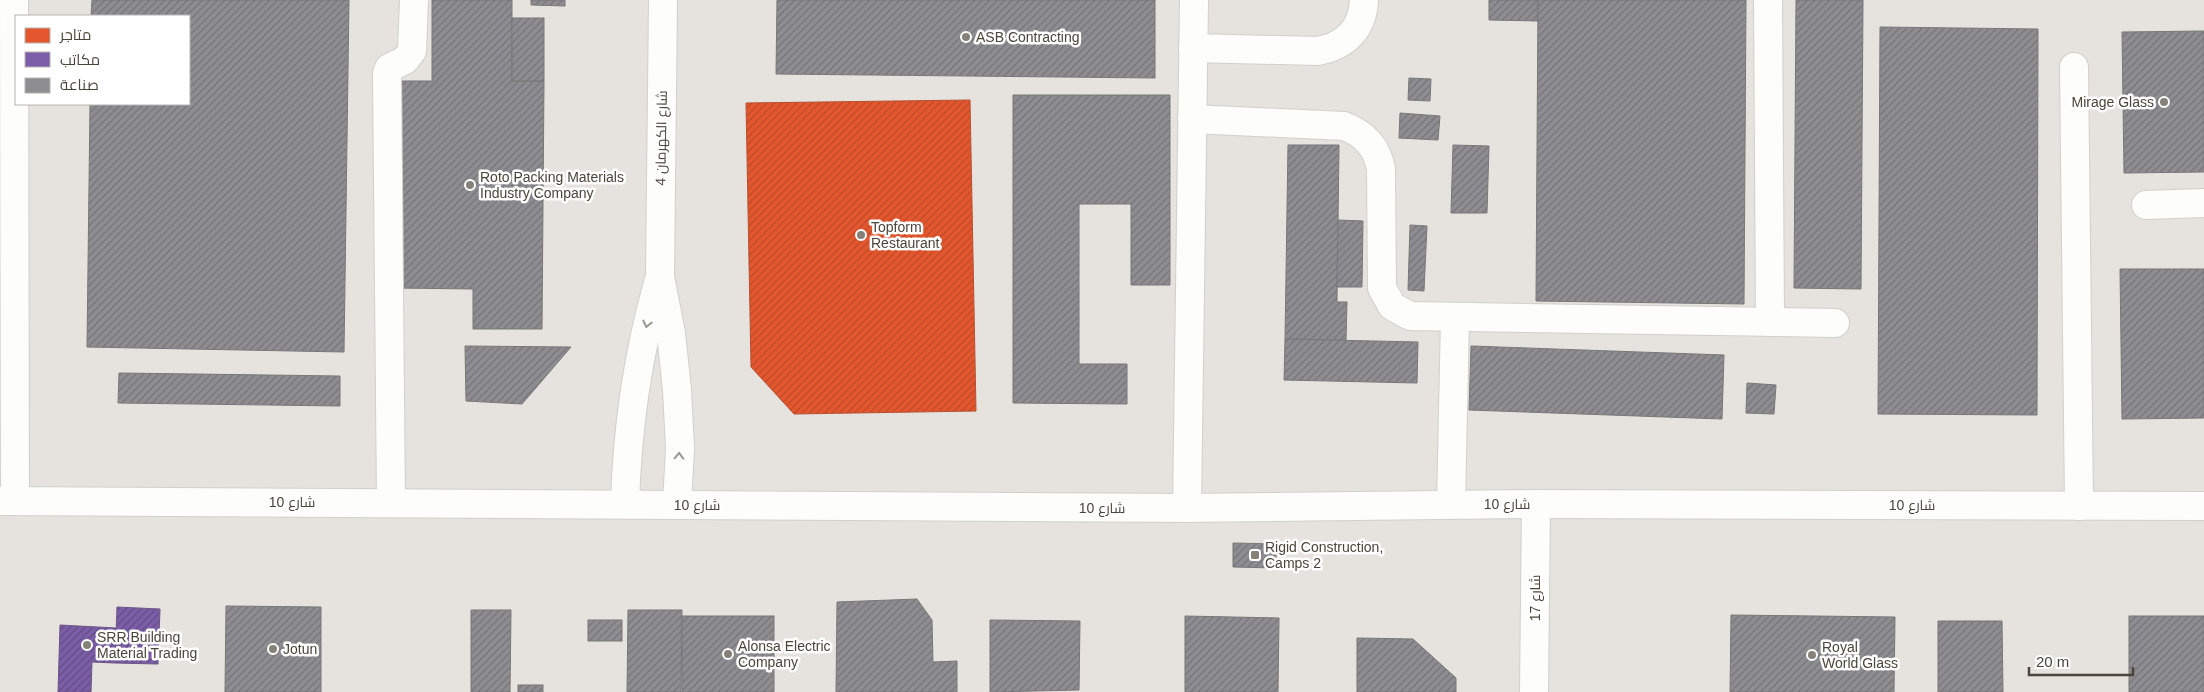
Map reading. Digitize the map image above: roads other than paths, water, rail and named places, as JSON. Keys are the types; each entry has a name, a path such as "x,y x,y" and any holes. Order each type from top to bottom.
{"street":[{"path":"8,501 14,0"},
{"path":"391,503 387,73 389,68 405,60 412,51 414,0"},
{"name":"شارع الكهرمان 4","path":"663,0 660,277 671,333 677,390 680,448 677,505"},
{"path":"1187,508 1194,0"},
{"path":"1193,48 1318,51 1331,48 1342,43 1352,34 1364,11 1364,0"},
{"path":"1768,0 1770,322"},
{"path":"2074,67 2079,506"},
{"path":"1192,119 1344,126 1365,137 1379,157 1381,169 1382,288 1392,306 1410,316 1835,323"},
{"path":"2146,205 2204,203"},
{"name":"شارع الكهرمان 4","path":"625,504 630,412 647,322 660,277"},
{"path":"1451,504 1455,318"},
{"name":"شارع 10","path":"8,501 1187,508 1451,504 2204,506"},
{"name":"شارع 17","path":"1534,692 1536,504"}],"place":[{"name":"ASB Contracting","path":"966,37"},
{"name":"Mirage Glass","path":"2164,102"},
{"name":"Roto Packing Materials Industry Company","path":"470,185"},
{"name":"Topform Restaurant","path":"861,235"},
{"name":"Rigid Construction, Camps 2","path":"1255,555"},
{"name":"SRR Building Material Trading","path":"87,645"},
{"name":"Jotun","path":"273,649"},
{"name":"Alonsa Electric Company","path":"728,654"},
{"name":"Royal World Glass","path":"1812,655"}]}
